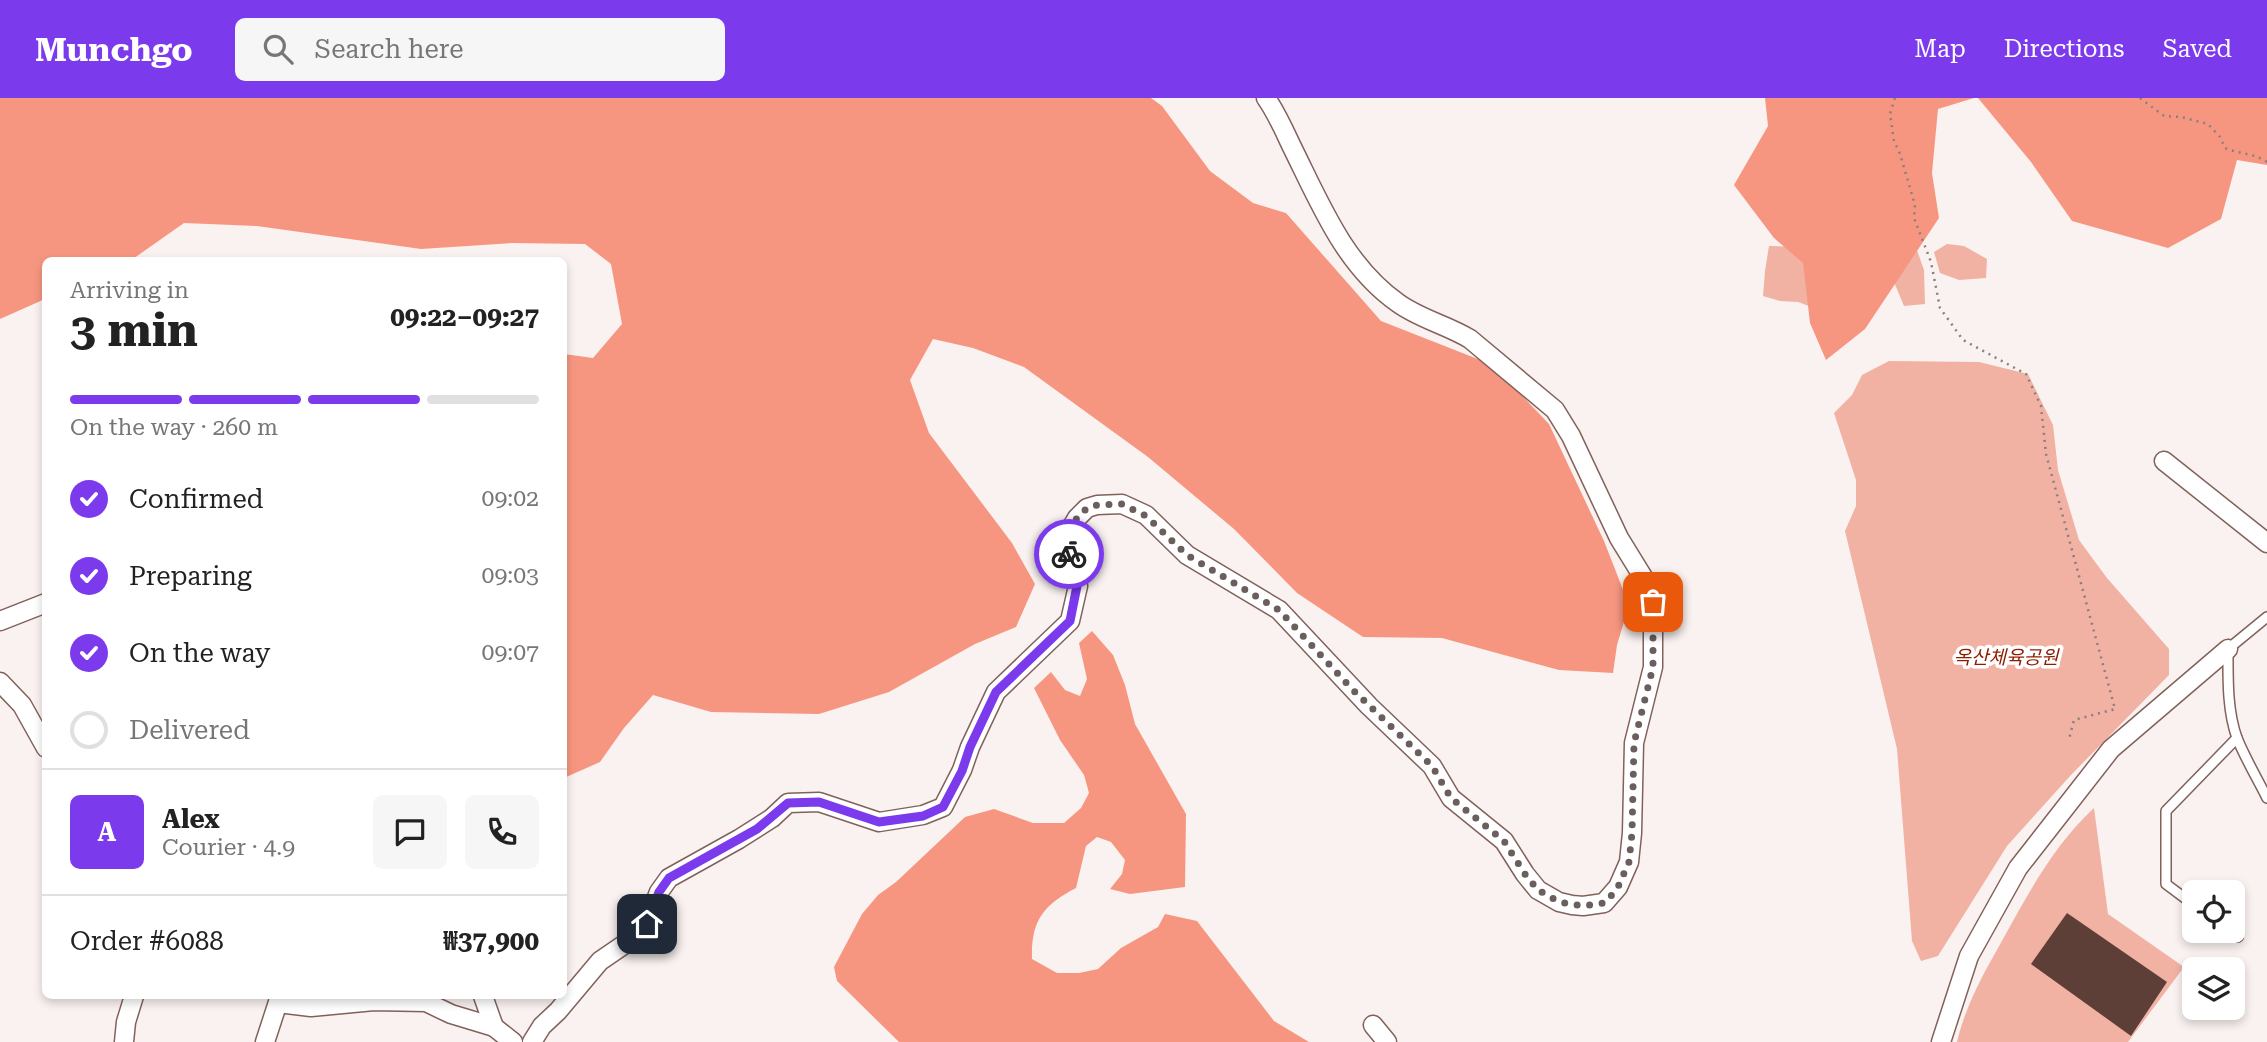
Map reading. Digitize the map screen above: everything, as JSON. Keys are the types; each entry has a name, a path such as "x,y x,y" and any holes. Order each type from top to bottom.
{"street":[{"path":"532,1042 542,1026 600,961 638,935 647,924 659,892 669,878 757,829 788,803 819,802 879,822 923,816 943,807 962,771 970,747 996,692 1070,621 1077,586 1066,542 1077,518 1087,508 1097,505 1122,504 1146,516 1187,555 1279,610 1360,697 1432,766 1451,798 1504,841 1538,890 1559,902 1583,906 1604,903 1613,894 1625,875 1629,862 1634,743 1653,667 1653,602 1650,590 1629,556 1571,436 1555,410 1470,339 1417,315 1398,303 1358,267 1333,230 1266,98"},
{"path":"2164,461 2267,543"},
{"path":"0,621 42,605"},
{"path":"1941,1042 1969,956 2018,868 2112,748 2228,649"},
{"path":"0,682 22,705 42,741"},
{"path":"124,1042 126,1022 133,999"},
{"path":"265,1042 279,999 311,1007 374,1001 426,1002 451,1014 494,1027 513,1042"},
{"path":"484,999 494,1027"},
{"path":"1373,1025 1387,1042"}],"lane":[{"path":"2267,617 2228,649 2229,692 2237,738 2267,798"},
{"path":"2182,896 2166,884 2166,811 2237,738"}],"path":[{"path":"1895,98 1890,114 1894,141 1915,205 1914,218 1931,262 1940,308 1963,340 2026,374 2041,406 2046,454 2115,709 2074,720 2069,739"},
{"path":"2140,98 2164,116 2208,124 2220,137 2225,148 2267,162"}],"green space":[{"path":"1912,236 1924,270 1925,304 1904,306 1886,263"},
{"path":"1947,244 1964,246 1987,259 1986,278 1959,280 1940,273 1934,252"},
{"path":"1769,246 1801,247 1825,312 1798,302 1763,296"},
{"name":"옥산체육공원","path":"1889,361 1979,362 2028,374 2053,425 2058,470 2079,540 2107,578 2169,649 2169,675 2071,775 2007,846 1938,956 1921,961 1912,941 1897,749 1845,531 1856,506 1856,480 1834,413 1852,395 1862,375"},
{"path":"2094,808 2108,914 2182,966 2182,970 2128,1042 1957,1042 1965,1015 1989,964 2043,870"}],"shaded area":[{"path":"0,98 1151,98 1162,106 1210,171 1253,203 1286,213 1381,321 1493,365 1549,424 1604,541 1629,605 1617,645 1613,673 1559,670 1442,638 1363,637 1297,593 1234,529 1148,457 1024,367 973,348 933,339 910,380 929,433 1012,543 1035,584 1016,627 975,644 889,692 819,714 711,712 653,695 624,728 600,762 567,777 567,354 593,358 622,324 611,264 585,244 512,243 421,249 257,226 184,223 136,257 42,257 42,300 0,319"},
{"path":"1765,98 1974,98 1938,109 1932,173 1939,218 1865,329 1826,360 1810,323 1803,263 1774,238 1734,185 1768,126"},
{"path":"1978,98 2267,98 2267,165 2237,160 2221,219 2168,248 2072,221 2031,162"},
{"path":"1092,631 1113,655 1125,685 1135,724 1186,814 1185,887 1130,894 1110,889 1122,874 1125,860 1111,842 1097,837 1086,846 1076,888 1055,901 1041,916 1034,934 1032,959 1057,973 1079,973 1098,969 1121,948 1158,927 1165,914 1197,921 1274,1021 1309,1042 899,1042 837,981 834,967 862,914 878,895 896,882 965,817 994,809 1033,823 1064,823 1081,808 1089,793 1084,775 1060,740 1034,688 1051,672 1065,690 1080,696 1087,679 1079,643"}],"building":[{"path":"2067,913 2167,982 2131,1036 2031,964"}],"way so far":[{"path":"1069,554 1066,542 1069,531 1087,508 1122,504 1146,516 1187,555 1279,610 1352,689 1432,766 1451,798 1504,841 1538,890 1559,902 1583,906 1607,901 1625,875 1629,862 1634,743 1653,667 1653,602"}],"route":[{"path":"647,924 659,892 669,878 757,829 788,803 819,802 879,822 923,816 943,807 962,771 970,747 996,692 1070,621 1077,586 1069,554"}]}
